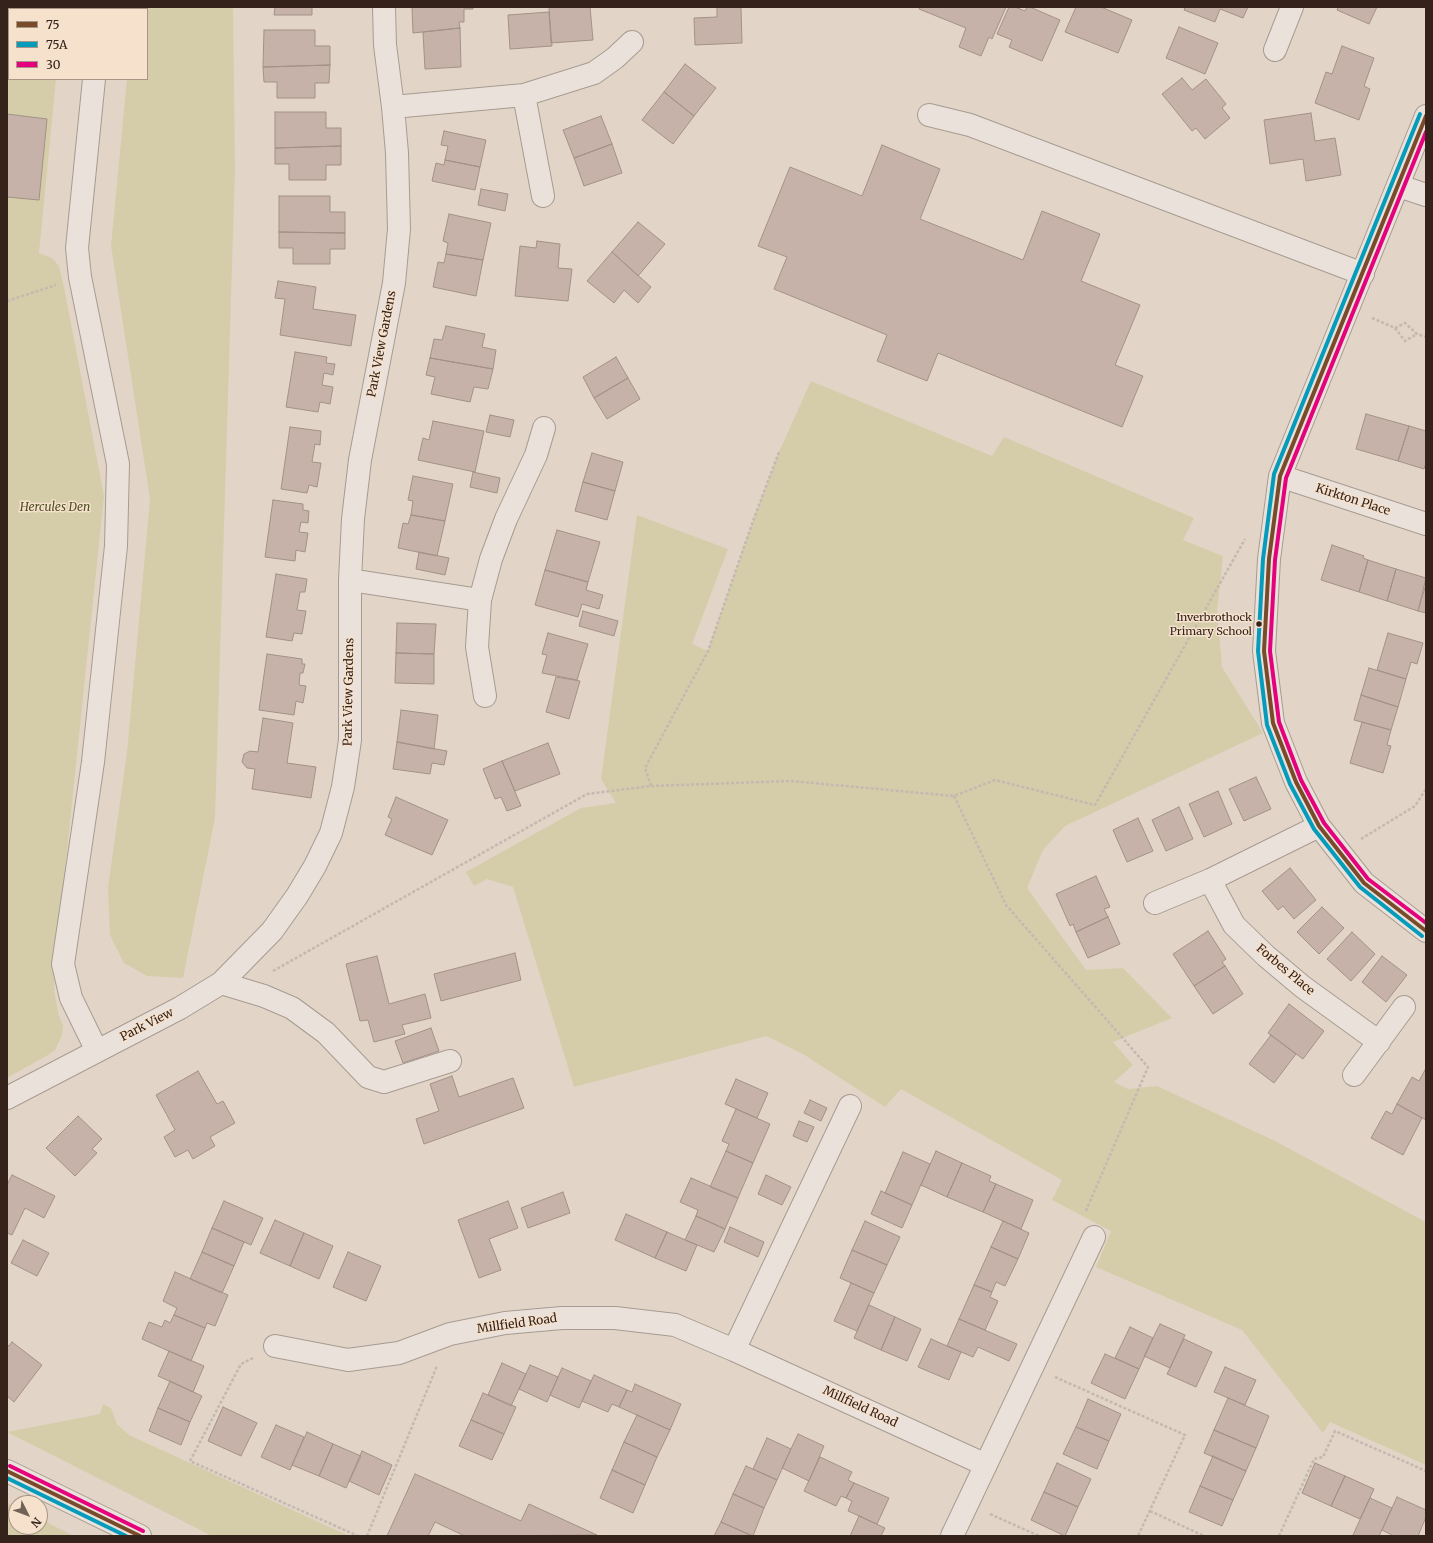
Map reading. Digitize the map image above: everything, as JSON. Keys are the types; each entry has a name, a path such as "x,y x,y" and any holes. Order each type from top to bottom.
{"street":[{"name":"Park View Gardens","path":"272,931 297,896 315,866 331,833 343,787 350,740 350,580 353,519 360,460 394,283 398,237 396,153 393,107 385,45 384,7"},
{"path":"1275,50 1292,7"},
{"path":"393,107 524,95 594,73 616,58 632,42"},
{"path":"94,80 77,248 80,277 118,464 116,546 93,762 63,964 71,998 97,1051"},
{"path":"524,95 543,196"},
{"path":"929,115 970,125 1363,274"},
{"path":"1426,116 1349,310 1280,476 1269,559 1264,651 1273,723 1296,782 1320,826 1364,883 1426,931"},
{"path":"1399,186 1426,195"},
{"path":"485,696 477,647 480,600 498,539 536,455 544,428"},
{"name":"Kirkton Place","path":"1280,476 1426,524"},
{"path":"350,580 480,600"},
{"path":"1155,904 1210,880 1320,826"},
{"name":"Forbes Place","path":"1210,880 1234,925 1266,956 1303,987 1379,1042"},
{"name":"Park View","path":"7,1098 180,1008 221,982 272,931"},
{"path":"221,982 264,996 292,1008 326,1033 368,1076 384,1082 450,1061"},
{"path":"1354,1075 1404,1007"},
{"path":"734,1350 850,1106"},
{"path":"952,1536 1094,1237"},
{"name":"Millfield Road","path":"275,1346 348,1360 399,1353 450,1334 512,1322 562,1318 615,1318 675,1325 734,1350 986,1465"},
{"path":"7,1471 140,1536"}],"path":[{"path":"7,300 80,277"},
{"path":"1349,310 1395,328 1404,341 1417,334"},
{"path":"1395,328 1405,323 1417,334 1426,337"},
{"path":"651,786 645,768 708,651 753,521 779,452"},
{"path":"269,974 587,794 651,786 791,781 954,796 995,780 1095,805 1245,538"},
{"path":"1340,852 1415,806 1426,789"},
{"path":"954,796 1006,905 1148,1067 1085,1213 1094,1237"},
{"path":"367,1536 450,1334"},
{"path":"275,1346 240,1364 190,1461 358,1536"},
{"path":"1033,1366 1185,1435 1138,1536"},
{"path":"1280,1536 1314,1459 1323,1457 1335,1431 1426,1471"},
{"path":"968,1504 1039,1536"},
{"path":"1150,1511 1204,1536"}],"green space":[{"path":"87,7 233,7 235,169 215,818 183,978 147,976 124,963 110,935 108,888 127,752 150,499 111,246 127,80 148,80 148,8"},
{"name":"Hercules Den","path":"8,33 8,80 56,80 39,253 52,258 59,266 104,496 56,956 54,991 59,1016 63,1025 62,1035 55,1050 7,1078"},
{"path":"811,381 992,456 1004,437 1194,518 1183,540 1223,556 1217,611 1222,667 1263,733 1065,826 1043,850 1027,888 1086,970 1123,968 1172,1018 1113,1042 1133,1065 1114,1082 1128,1089 1157,1086 1273,1140 1426,1222 1426,1465 1330,1422 1323,1433 1242,1330 1096,1267 1111,1231 1052,1200 1062,1180 901,1089 885,1107 803,1054 766,1036 574,1087 513,887 487,879 474,886 466,872 581,808 616,803 601,779 637,515 728,549 692,644 708,651 753,521 779,452"},
{"path":"103,1404 111,1408 117,1424 129,1435 349,1536 212,1536 7,1432 100,1414"},
{"path":"7,1503 8,1535 48,1535 48,1523 74,1536 7,1536"}],"building":[{"path":"275,7 312,7 312,15 274,15"},
{"path":"412,7 473,7 473,9 464,9 464,22 459,22 460,28 413,33"},
{"path":"549,7 590,7 593,40 551,43"},
{"path":"717,7 741,7 742,43 695,45 694,18 717,17"},
{"path":"920,7 1006,7 992,39 989,37 981,56 959,47 966,28 919,9"},
{"path":"1009,7 1015,7 1025,11 1027,7 1030,7 1060,20 1042,61 1009,47 1012,40 997,34"},
{"path":"1076,7 1101,7 1132,20 1118,53 1065,32"},
{"path":"1185,7 1248,7 1243,18 1220,9 1215,22 1184,10"},
{"path":"1338,7 1377,7 1369,24 1337,10"},
{"path":"549,12 552,46 510,49 508,15"},
{"path":"1179,27 1218,43 1205,74 1166,58"},
{"path":"460,28 461,67 425,69 423,32"},
{"path":"264,30 315,30 315,46 330,46 330,65 263,67"},
{"path":"1342,46 1374,58 1364,86 1370,89 1359,120 1315,103 1326,72 1332,74"},
{"path":"685,64 716,88 694,116 664,92"},
{"path":"330,65 329,83 315,83 315,98 277,98 277,82 264,82 263,67"},
{"path":"1182,78 1192,90 1206,79 1226,104 1222,108 1230,118 1205,139 1196,128 1192,131 1162,94"},
{"path":"664,92 694,116 673,144 642,120"},
{"path":"275,112 326,112 326,128 341,128 341,146 275,148"},
{"path":"1311,113 1315,141 1335,138 1341,175 1306,181 1303,159 1270,164 1264,120"},
{"path":"7,114 47,119 39,200 7,197"},
{"path":"601,116 612,144 574,158 563,130"},
{"path":"444,131 486,140 480,167 445,160 448,146 441,145"},
{"path":"612,144 622,173 584,186 574,158"},
{"path":"882,145 940,169 920,219 1023,260 1042,211 1100,234 1081,281 1140,305 1115,365 1143,376 1122,427 938,353 927,381 877,361 887,335 774,289 787,257 758,246 790,167 862,196"},
{"path":"341,146 341,165 326,165 326,180 289,180 289,164 275,164 275,148"},
{"path":"445,160 480,167 475,190 432,181 436,163 444,165"},
{"path":"481,189 508,194 505,211 478,205"},
{"path":"279,196 330,196 330,212 345,212 345,233 279,232"},
{"path":"449,214 491,223 483,260 446,254 448,243 443,241"},
{"path":"638,222 665,244 638,276 612,252"},
{"path":"279,232 345,233 345,249 330,249 330,264 293,264 293,248 279,248"},
{"path":"537,241 560,244 558,268 572,269 568,301 515,296 520,246 536,248"},
{"path":"612,252 651,287 638,303 624,290 614,303 587,281"},
{"path":"446,254 483,260 476,296 433,287 438,262 444,263"},
{"path":"278,281 316,287 313,309 356,315 351,346 280,335 285,299 275,298"},
{"path":"446,326 485,334 482,347 496,350 493,369 430,358 434,339 442,340"},
{"path":"295,352 327,357 326,363 335,364 333,375 324,373 322,385 333,387 330,404 320,402 318,412 286,407"},
{"path":"616,357 628,378 594,398 583,377"},
{"path":"430,358 493,369 488,389 474,387 470,402 431,394 435,377 426,375"},
{"path":"628,378 640,399 607,419 594,398"},
{"path":"1366,414 1409,426 1398,461 1356,449"},
{"path":"490,415 514,420 510,437 486,432"},
{"path":"433,421 484,431 475,472 418,460 423,438 429,440"},
{"path":"1409,426 1426,431 1426,463 1424,469 1398,461"},
{"path":"290,427 321,431 320,445 315,444 312,462 321,463 317,487 309,485 307,493 281,489"},
{"path":"592,453 623,462 615,491 583,482"},
{"path":"473,472 500,478 497,493 470,487"},
{"path":"413,476 453,484 445,521 411,515 413,501 408,500"},
{"path":"583,482 615,491 607,520 575,511"},
{"path":"273,500 303,504 303,510 309,511 308,523 301,522 299,532 308,533 305,552 296,550 295,561 265,557"},
{"path":"411,515 445,521 437,556 398,548 403,523 408,524"},
{"path":"557,530 600,542 588,582 545,570"},
{"path":"1332,545 1364,556 1363,558 1368,560 1359,592 1321,580"},
{"path":"419,552 449,558 445,575 416,569"},
{"path":"1368,560 1396,569 1387,601 1359,592"},
{"path":"1396,569 1426,578 1418,611 1387,601"},
{"path":"545,570 588,582 586,590 603,595 599,609 582,604 578,617 535,605"},
{"path":"276,574 307,579 305,592 300,592 297,610 306,611 302,634 294,633 292,641 266,637"},
{"path":"1426,584 1426,613 1418,611"},
{"path":"583,611 618,621 614,636 579,626"},
{"path":"397,623 436,624 434,654 396,653"},
{"path":"548,633 588,644 577,680 542,673 547,655 542,654"},
{"path":"1388,633 1423,643 1417,664 1411,662 1406,679 1377,670"},
{"path":"396,653 434,654 434,684 395,683"},
{"path":"267,654 302,659 302,664 305,664 303,673 300,673 299,685 306,686 303,703 296,701 294,715 259,710"},
{"path":"1369,668 1406,679 1398,707 1361,695"},
{"path":"556,677 580,681 569,719 546,712"},
{"path":"1361,695 1398,707 1391,730 1354,720"},
{"path":"401,710 438,715 434,749 397,742"},
{"path":"263,718 293,723 287,763 316,767 311,798 252,789 255,769 247,768 242,762 244,754 250,751 258,752"},
{"path":"1362,722 1391,730 1387,745 1391,746 1383,773 1350,763"},
{"path":"397,742 447,751 444,765 432,763 430,774 393,769"},
{"path":"548,743 560,774 515,791 502,761"},
{"path":"502,761 521,806 507,811 501,797 495,799 483,769"},
{"path":"1256,777 1271,809 1244,821 1229,789"},
{"path":"1218,791 1232,824 1204,837 1189,804"},
{"path":"396,797 448,820 432,855 385,835 392,819 388,817"},
{"path":"1179,807 1193,839 1166,851 1152,820"},
{"path":"1138,818 1153,851 1127,862 1113,830"},
{"path":"1290,868 1316,900 1294,919 1283,906 1278,910 1262,891"},
{"path":"1096,876 1110,907 1104,909 1108,917 1076,932 1073,924 1070,926 1056,894"},
{"path":"1322,907 1344,928 1319,954 1297,932"},
{"path":"1108,917 1120,944 1088,958 1076,932"},
{"path":"1208,931 1226,959 1222,962 1225,966 1194,986 1173,954"},
{"path":"1352,932 1375,954 1351,981 1327,959"},
{"path":"515,953 521,980 441,1001 434,974"},
{"path":"377,956 389,1004 425,994 431,1018 402,1025 405,1034 374,1042 368,1020 360,1021 346,964"},
{"path":"1382,956 1407,975 1386,1002 1362,982"},
{"path":"1225,966 1243,994 1213,1014 1194,986"},
{"path":"1289,1004 1324,1031 1303,1059 1268,1033"},
{"path":"431,1028 439,1051 403,1063 395,1041"},
{"path":"1271,1035 1296,1054 1274,1083 1249,1064"},
{"path":"1425,1070 1426,1120 1397,1104 1412,1077 1419,1081"},
{"path":"198,1071 217,1104 223,1101 235,1123 210,1137 215,1146 193,1159 188,1150 175,1157 164,1137 175,1130 156,1095"},
{"path":"452,1076 459,1097 513,1078 524,1108 424,1144 416,1119 439,1111 430,1084"},
{"path":"736,1079 768,1093 757,1118 725,1104"},
{"path":"810,1100 827,1108 821,1121 804,1113"},
{"path":"1397,1104 1422,1118 1403,1155 1371,1138 1386,1111 1392,1114"},
{"path":"736,1109 770,1124 753,1163 726,1151 729,1144 722,1141"},
{"path":"78,1116 102,1139 92,1149 97,1153 75,1176 46,1148"},
{"path":"799,1121 814,1127 807,1142 793,1136"},
{"path":"726,1151 753,1163 738,1198 710,1187"},
{"path":"936,1151 962,1163 947,1197 921,1185"},
{"path":"903,1152 930,1164 912,1205 885,1193"},
{"path":"962,1163 991,1176 989,1181 996,1184 983,1212 947,1197"},
{"path":"12,1175 55,1196 44,1218 25,1208 12,1235 7,1233 7,1185"},
{"path":"766,1175 791,1187 782,1205 758,1194"},
{"path":"691,1178 738,1198 725,1229 696,1216 698,1210 680,1202"},
{"path":"996,1184 1033,1200 1021,1229 983,1212"},
{"path":"881,1191 912,1205 902,1228 871,1214"},
{"path":"563,1192 570,1213 528,1228 521,1208"},
{"path":"224,1201 263,1218 251,1245 212,1228"},
{"path":"508,1201 518,1228 489,1239 501,1270 479,1278 458,1220"},
{"path":"626,1214 667,1232 655,1258 615,1240"},
{"path":"696,1216 725,1229 714,1252 685,1240"},
{"path":"275,1220 304,1233 290,1266 260,1253"},
{"path":"865,1221 900,1237 887,1265 852,1250"},
{"path":"1003,1221 1029,1233 1018,1259 991,1247"},
{"path":"730,1227 764,1242 758,1257 724,1242"},
{"path":"212,1228 244,1242 234,1266 202,1252"},
{"path":"667,1232 697,1245 686,1271 655,1258"},
{"path":"304,1233 333,1246 319,1279 290,1266"},
{"path":"23,1240 49,1253 37,1276 11,1263"},
{"path":"991,1247 1018,1259 1005,1286 996,1282 992,1292 974,1285"},
{"path":"852,1250 887,1265 874,1293 840,1278"},
{"path":"202,1252 234,1266 222,1293 190,1279"},
{"path":"348,1252 381,1266 366,1301 333,1287"},
{"path":"175,1272 228,1295 215,1326 207,1323 205,1328 174,1315 177,1308 163,1301"},
{"path":"851,1283 874,1293 857,1331 834,1321"},
{"path":"974,1285 992,1292 990,1297 998,1301 985,1330 959,1319"},
{"path":"869,1305 895,1317 881,1350 854,1338"},
{"path":"174,1315 205,1328 191,1361 142,1339 149,1322 162,1327 165,1320 170,1323"},
{"path":"895,1317 921,1329 907,1361 881,1350"},
{"path":"959,1319 1017,1344 1009,1361 978,1347 973,1357 947,1346"},
{"path":"1160,1324 1185,1335 1170,1368 1144,1356"},
{"path":"1130,1327 1153,1338 1139,1369 1115,1358"},
{"path":"931,1339 961,1352 949,1380 918,1367"},
{"path":"1184,1339 1212,1352 1196,1387 1167,1374"},
{"path":"12,1342 42,1365 14,1402 7,1396 7,1345 9,1346"},
{"path":"169,1351 204,1366 193,1392 158,1376"},
{"path":"1105,1354 1139,1369 1125,1399 1091,1383"},
{"path":"502,1363 526,1374 511,1406 488,1395"},
{"path":"530,1365 558,1377 547,1402 519,1389"},
{"path":"1225,1367 1256,1380 1245,1405 1214,1392"},
{"path":"562,1368 591,1381 579,1408 550,1395"},
{"path":"594,1375 627,1390 619,1407 612,1404 608,1412 582,1401"},
{"path":"170,1381 202,1396 190,1422 158,1408"},
{"path":"635,1384 681,1404 670,1430 619,1407 627,1390 632,1392"},
{"path":"483,1393 516,1407 504,1434 471,1420"},
{"path":"1228,1398 1269,1416 1256,1448 1214,1430"},
{"path":"1088,1399 1121,1414 1109,1441 1076,1427"},
{"path":"223,1407 257,1423 241,1456 208,1441"},
{"path":"158,1408 190,1422 181,1445 149,1431"},
{"path":"637,1415 670,1430 657,1457 624,1442"},
{"path":"471,1420 504,1434 492,1460 459,1446"},
{"path":"276,1425 304,1437 290,1470 261,1457"},
{"path":"1076,1427 1109,1441 1097,1469 1063,1454"},
{"path":"1214,1430 1256,1448 1246,1471 1204,1453"},
{"path":"307,1432 333,1444 319,1476 292,1465"},
{"path":"798,1434 824,1446 809,1481 782,1468"},
{"path":"767,1438 791,1449 777,1480 753,1469"},
{"path":"624,1442 657,1457 645,1485 612,1470"},
{"path":"333,1444 361,1456 346,1488 319,1476"},
{"path":"362,1451 392,1465 379,1495 349,1481"},
{"path":"1213,1456 1246,1471 1233,1500 1200,1486"},
{"path":"820,1457 852,1472 848,1480 854,1483 846,1498 841,1496 836,1506 804,1491"},
{"path":"1057,1463 1091,1479 1078,1507 1044,1492"},
{"path":"1315,1463 1345,1476 1331,1506 1302,1493"},
{"path":"746,1466 777,1480 764,1508 733,1494"},
{"path":"612,1470 645,1485 633,1513 600,1498"},
{"path":"415,1474 521,1521 529,1504 597,1535 465,1536 435,1522 428,1536 387,1536"},
{"path":"1345,1476 1374,1489 1360,1519 1331,1506"},
{"path":"854,1483 889,1498 877,1524 848,1511 852,1501 846,1498"},
{"path":"1200,1486 1233,1500 1222,1526 1189,1512"},
{"path":"1044,1492 1078,1507 1065,1536 1031,1520"},
{"path":"733,1494 764,1508 753,1536 721,1522"},
{"path":"1397,1497 1426,1510 1426,1517 1418,1536 1394,1536 1382,1530"},
{"path":"1370,1498 1392,1508 1379,1536 1355,1536 1353,1535"},
{"path":"859,1516 885,1528 881,1536 850,1536"},
{"path":"721,1522 752,1536 714,1536"}],"transit line":[{"name":"75A","path":"1420,114 1274,474 1263,559 1258,651 1267,725 1290,784 1314,829 1360,887 1422,936"},
{"name":"75","path":"1426,116 1280,476 1269,559 1264,651 1273,723 1296,782 1319,826 1364,883 1426,931"},
{"name":"30","path":"1426,132 1286,478 1275,560 1270,651 1279,722 1301,780 1324,823 1368,879 1426,923"},
{"name":"30","path":"10,1466 143,1531"},
{"name":"75","path":"7,1471 140,1536"},
{"name":"75A","path":"7,1478 126,1536"}],"place":[{"name":"Inverbrothock Primary School","path":"1259,624"}]}
